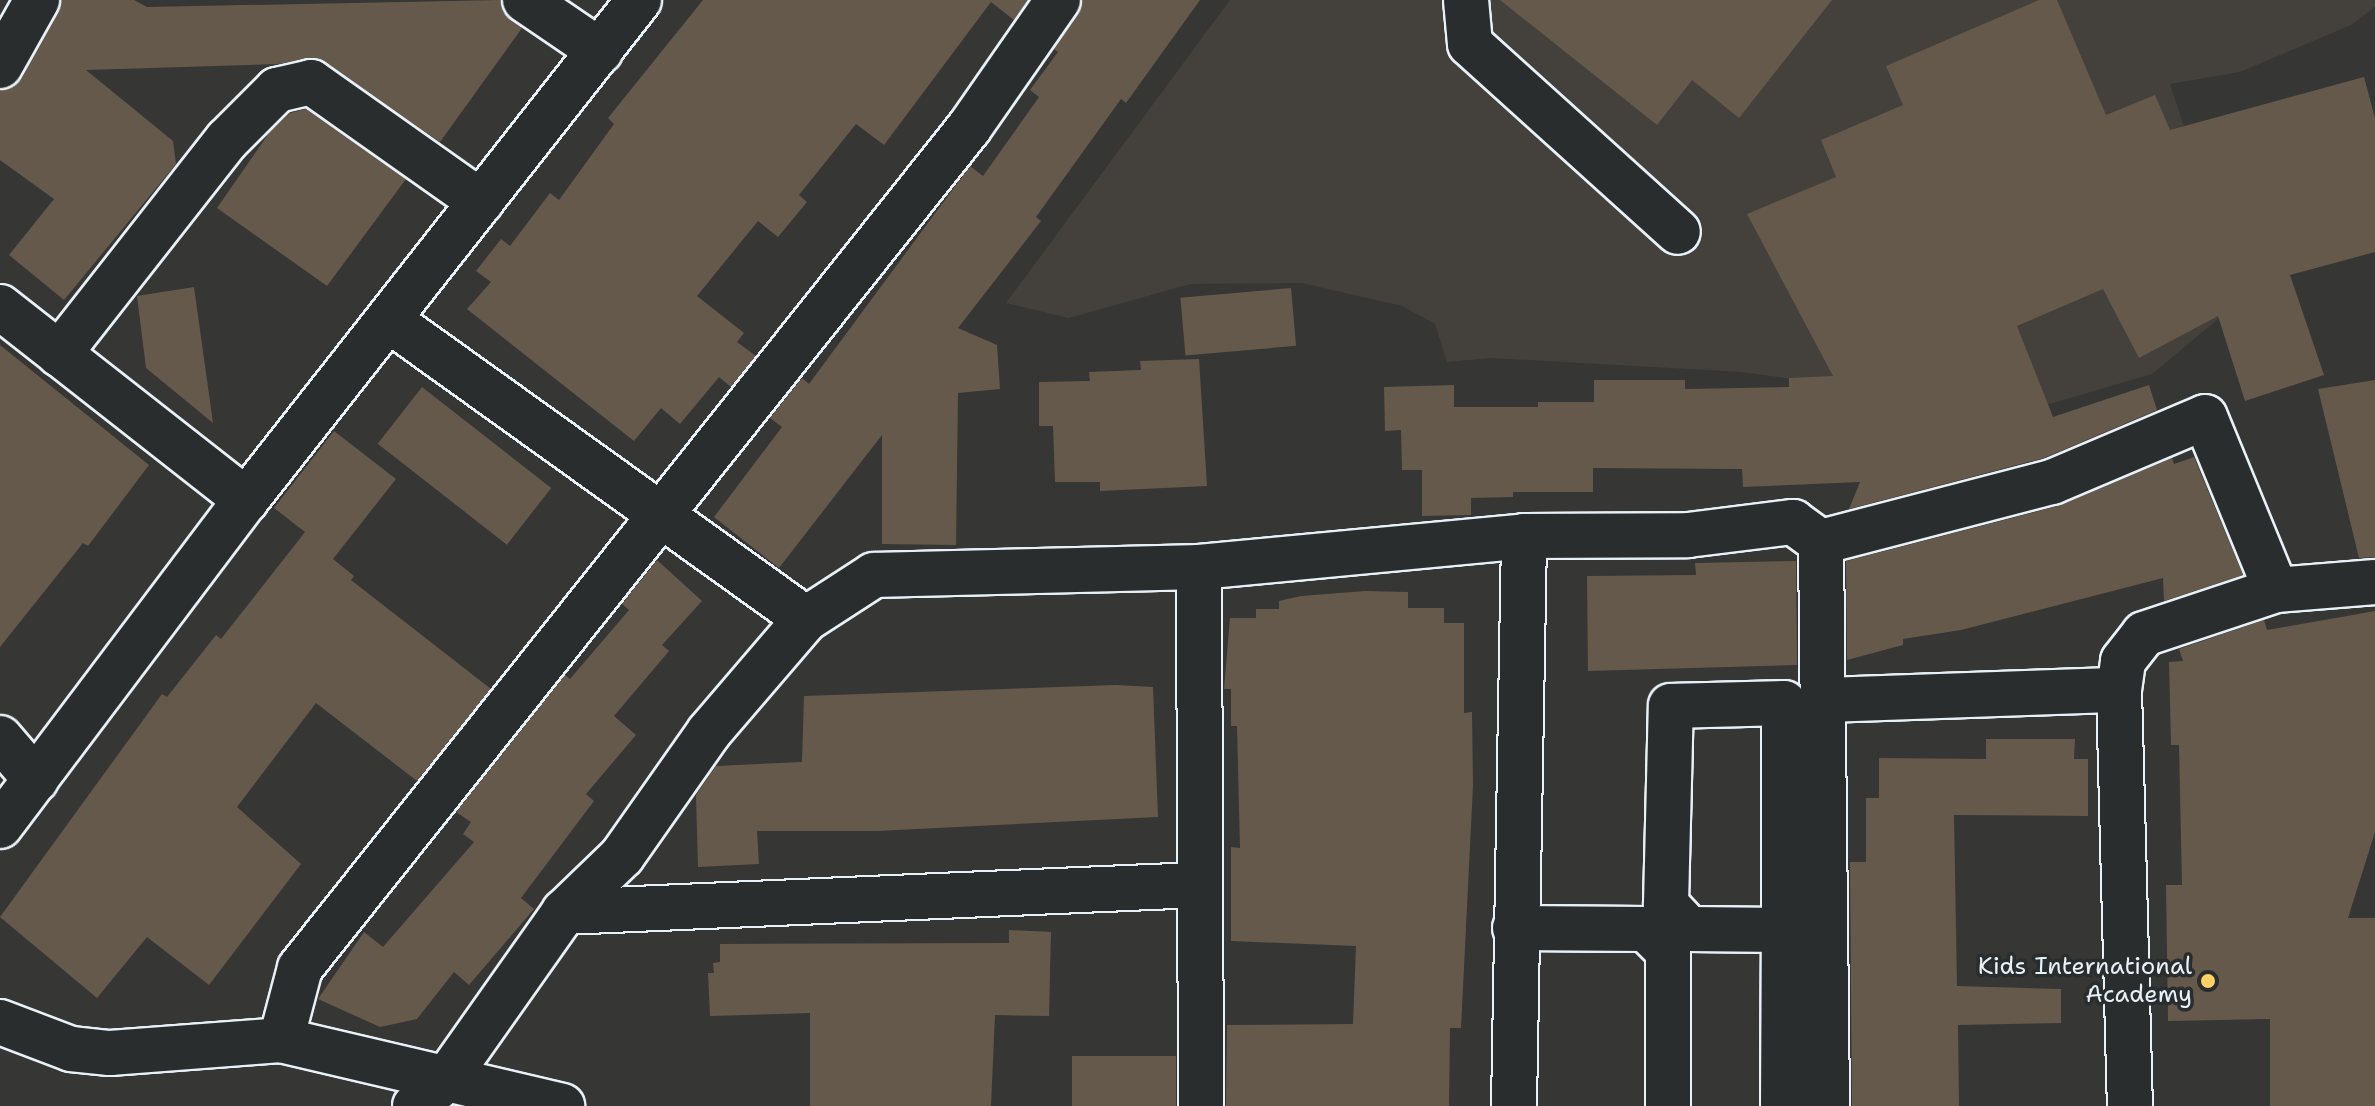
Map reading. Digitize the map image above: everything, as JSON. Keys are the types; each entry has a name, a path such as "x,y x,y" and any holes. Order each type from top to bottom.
{"street":[{"path":"0,66 37,0"},
{"path":"525,0 600,51"},
{"path":"0,826 246,500 639,0"},
{"path":"281,1040 300,968 969,128 1058,0"},
{"path":"1466,0 1470,44 1678,232"},
{"path":"59,354 227,140 277,90 311,82 481,202"},
{"path":"0,307 246,500"},
{"path":"389,320 806,619"},
{"path":"1821,542 2052,482 2205,417 2276,590"},
{"path":"430,1093 564,912 622,856 709,732 806,619 874,575 1199,567 1524,536 1688,535 1793,522 1821,542"},
{"path":"1514,1106 1524,536"},
{"path":"1821,542 1829,930 1827,1106"},
{"path":"1199,567 1201,1106"},
{"path":"2130,1106 2119,690 2123,661 2144,634 2276,590 2375,582"},
{"path":"1826,700 2119,690"},
{"path":"1668,1106 1671,706 1784,703 1783,1106"},
{"path":"0,738 36,780"},
{"path":"564,912 1198,885"},
{"path":"1515,928 1829,930"},
{"path":"0,1022 71,1049 110,1053 281,1040 430,1093 562,1106"}],"shaded area":[{"path":"1230,0 2375,0 2375,7 2351,25 2240,72 2170,84 2241,300 2152,374 2026,411 1741,372 1491,358 1447,362 1435,324 1402,306 1302,283 1190,284 1069,318 1006,303"}],"building":[{"path":"62,0 134,0 147,7 500,0 503,12 522,28 440,142 316,58 278,64 86,70 173,141 176,164 64,300 9,255 54,199 0,160 0,91 22,78"},
{"path":"703,0 1028,0 1014,20 991,2 884,145 856,124 799,195 807,202 778,237 758,221 697,296 744,333 737,342 756,356 731,387 719,377 680,424 661,408 634,441 467,309 491,282 476,271 501,239 510,246 550,193 559,200 614,124 608,118"},
{"path":"1083,0 1200,0 1126,103 1121,99 1036,217 1041,221 958,328 997,345 1000,389 958,393 956,545 882,544 882,435 779,568 714,517 782,427 770,418 802,378 809,384 970,166 983,176 1039,97 1030,90 1058,52 1054,49"},
{"path":"1500,0 1832,0 1739,118 1692,80 1657,125"},
{"path":"2039,0 2057,0 2106,115 2155,95 2170,130 2364,77 2375,118 2375,252 2290,275 2324,375 2245,401 2218,316 2139,358 2103,289 2017,326 2053,417 2149,385 2157,410 2044,458 1849,509 1860,482 1743,487 1742,469 1593,468 1593,492 1513,492 1513,497 1471,498 1471,515 1422,516 1422,470 1402,470 1401,430 1385,431 1384,387 1454,385 1454,407 1538,407 1538,402 1594,402 1594,380 1685,380 1685,389 1789,387 1789,378 1833,376 1747,214 1836,177 1821,140 1903,105 1886,66"},
{"path":"306,109 406,179 327,286 217,208 269,133 290,113"},
{"path":"194,287 213,423 146,368 137,296"},
{"path":"1291,288 1296,346 1185,355 1180,298"},
{"path":"0,345 149,465 88,546 83,543 0,647"},
{"path":"1199,359 1207,486 1100,491 1100,482 1055,482 1053,426 1039,426 1039,382 1090,381 1089,372 1141,370 1140,361"},
{"path":"2375,380 2375,557 2359,558 2318,389"},
{"path":"422,387 551,488 507,545 378,444"},
{"path":"334,431 396,479 333,559 354,576 351,580 491,689 417,781 316,703 237,807 301,864 209,985 147,937 97,998 0,917 162,694 167,697 216,635 221,639 305,532 274,508"},
{"path":"2194,457 2243,575 2164,601 2163,578 1961,630 1903,639 1903,645 1847,660 1846,561 2058,506 2172,458 2174,464"},
{"path":"657,560 702,601 662,645 669,651 614,716 636,735 586,794 594,801 521,898 534,909 469,985 454,972 417,1019 380,1027 318,999 364,932 383,947 474,842 463,834 471,822 456,812 565,675 570,679 629,610 622,604"},
{"path":"1796,561 1797,665 1588,671 1587,576 1696,575 1695,563"},
{"path":"1365,591 1408,592 1408,608 1444,608 1444,623 1464,623 1464,713 1472,712 1473,785 1461,1028 1450,1028 1449,1106 1226,1106 1227,1025 1353,1024 1356,946 1231,941 1231,847 1240,848 1237,726 1231,726 1231,689 1224,689 1230,618 1256,618 1256,609 1279,609 1279,601 1301,596"},
{"path":"2375,611 2375,832 2348,918 2375,918 2375,1106 2270,1106 2270,1019 2168,1021 2166,885 2182,885 2179,745 2171,745 2169,662 2183,661 2179,649 2264,620 2267,630"},
{"path":"1116,685 1153,687 1158,817 877,831 757,831 759,864 698,867 696,795 716,766 802,762 804,696"},
{"path":"1986,739 2075,739 2074,759 2088,759 2088,816 1954,815 1957,986 2061,989 2061,1023 1958,1025 1959,1106 1852,1106 1850,862 1866,862 1866,798 1879,798 1879,758 1986,759"},
{"path":"1009,930 1051,932 1049,1016 995,1015 991,1106 810,1106 810,1013 710,1016 708,973 714,973 713,963 720,962 720,944 1009,943"},
{"path":"1072,1056 1176,1056 1176,1106 1072,1106"}],"place":[{"name":"Kids International Academy","path":"2208,981"}]}
